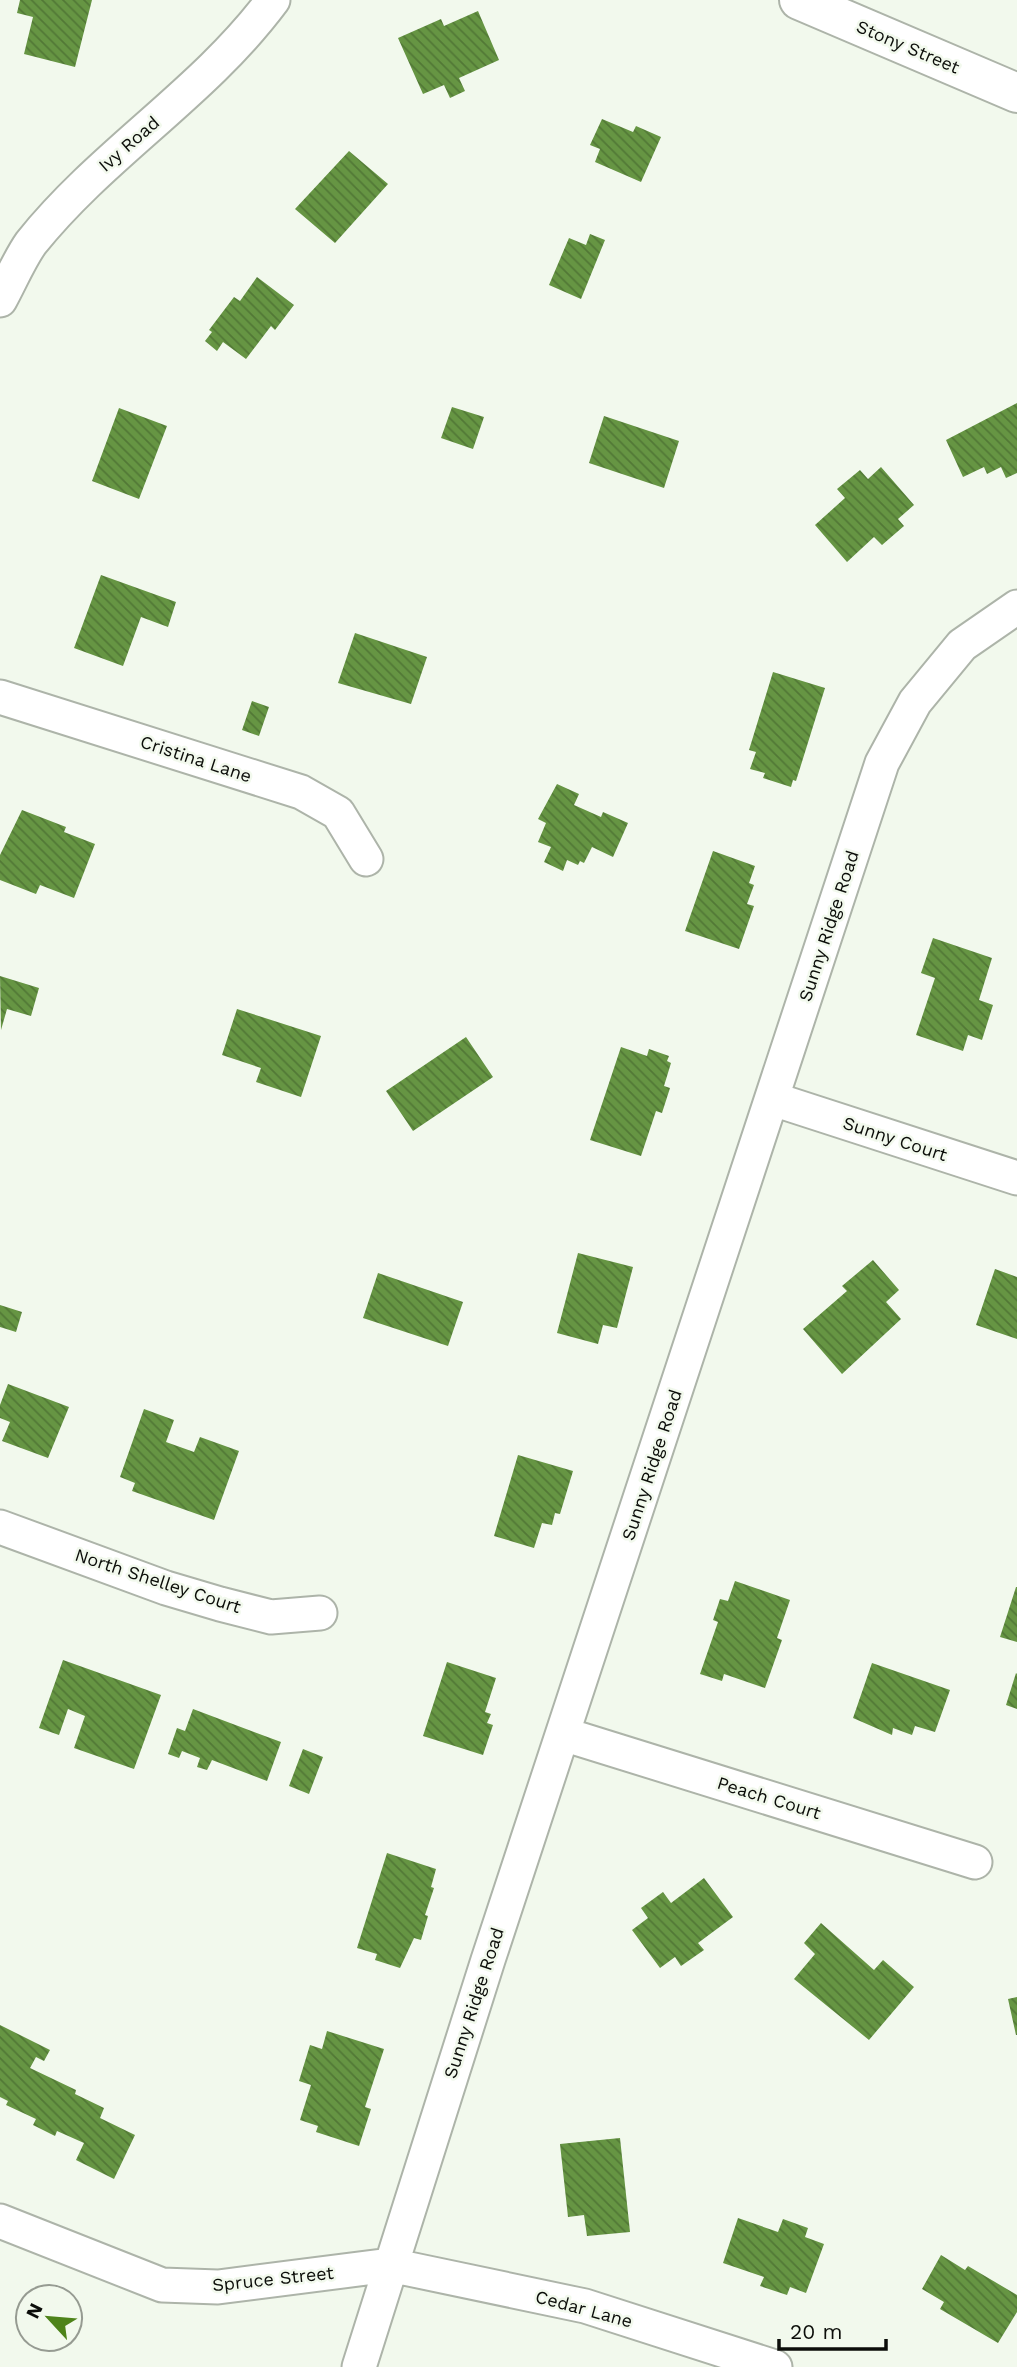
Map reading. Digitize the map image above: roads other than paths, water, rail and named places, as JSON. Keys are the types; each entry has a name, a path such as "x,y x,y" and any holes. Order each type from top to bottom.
{"street":[{"name":"Ivy Road","path":"0,300 30,245 93,175 207,76 274,0"},
{"name":"Stony Street","path":"799,0 1017,93"},
{"name":"Sunny Ridge Road","path":"359,2367 563,1734 882,763 915,702 962,645 1017,607"},
{"name":"Cristina Lane","path":"0,697 301,792 338,813 366,859"},
{"name":"Sunny Court","path":"773,1099 1017,1178"},
{"name":"North Shelley Court","path":"0,1527 166,1588 220,1604 271,1617 320,1613"},
{"name":"Peach Court","path":"563,1734 975,1861"},
{"name":"Spruce Street","path":"0,2221 162,2285 218,2287 390,2265"},
{"name":"Cedar Lane","path":"390,2265 585,2306 775,2367"}]}
